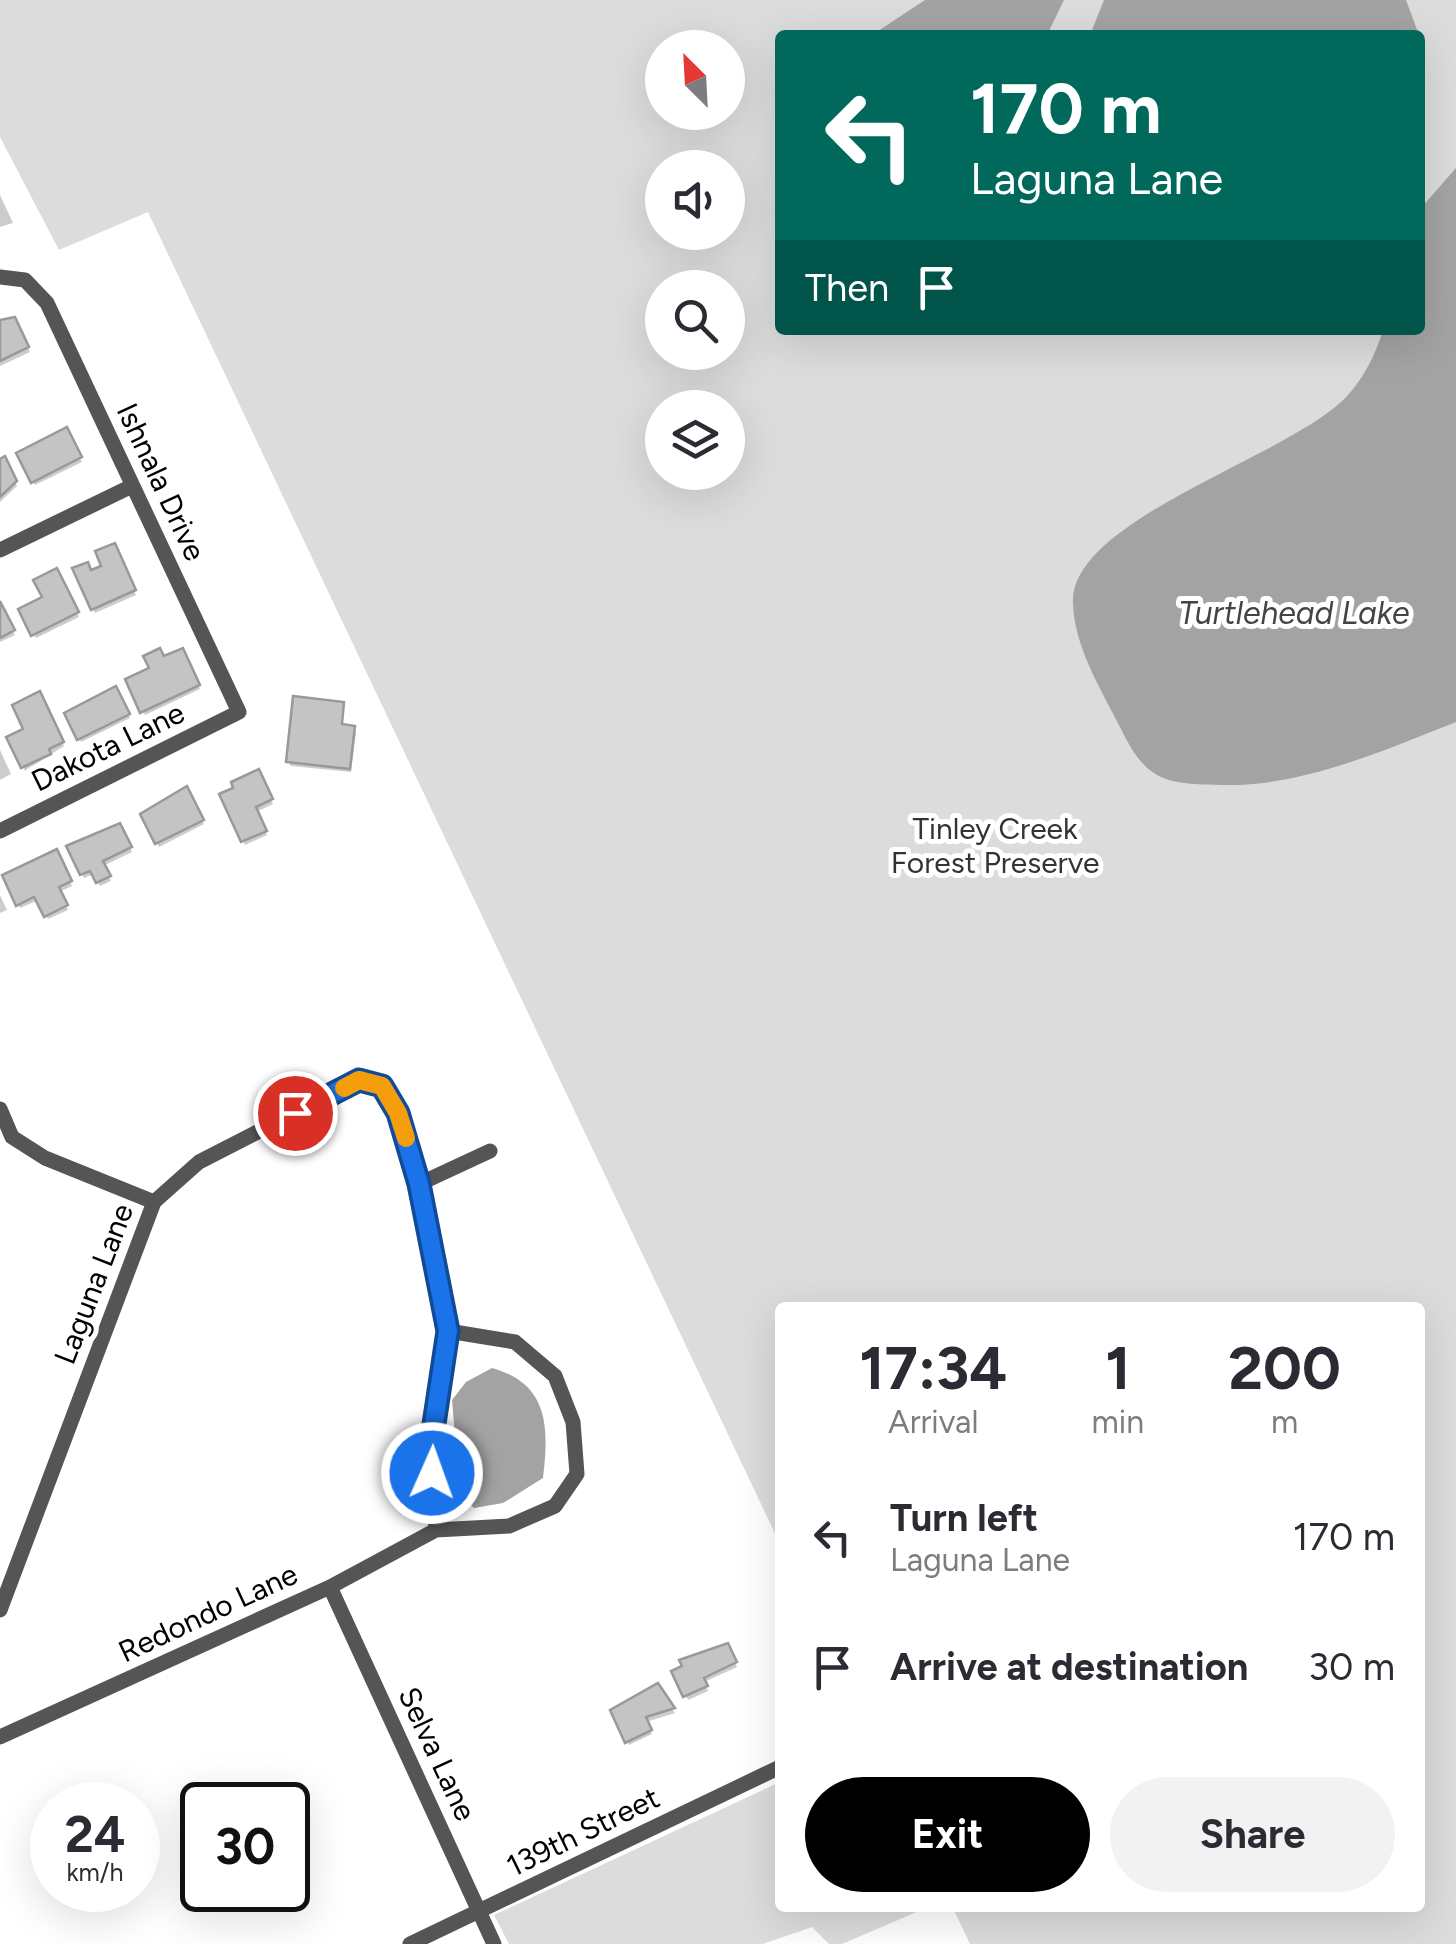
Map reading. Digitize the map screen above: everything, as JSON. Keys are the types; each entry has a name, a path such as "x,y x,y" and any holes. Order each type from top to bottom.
{"street":[{"name":"Ishnala Drive","path":"0,277 25,280 47,303 240,712"},
{"path":"0,550 132,486"},
{"name":"Dakota Lane","path":"0,831 240,712"},
{"name":"Laguna Lane","path":"0,1610 154,1202 199,1162 359,1080 382,1086 398,1113 419,1184"},
{"path":"0,1110 12,1138 45,1158 154,1202"},
{"path":"436,1530 431,1444 448,1331 419,1184 490,1151"},
{"name":"Redondo Lane","path":"0,1737 330,1588 436,1530 509,1526 554,1506 577,1474 573,1422 555,1376 515,1342 448,1331"},
{"name":"Selva Lane","path":"330,1588 494,1944"},
{"name":"139th Street","path":"410,1944 775,1769"}],"green space":[{"name":"Tinley Creek Forest Preserve","path":"0,0 1456,0 1456,1944 970,1944 955,1912 1425,1912 1425,1302 775,1302 775,1533 148,212 59,250 0,137"},
{"path":"775,1784 775,1912 917,1912 842,1944 829,1944 812,1927 763,1944 509,1944 494,1915"}],"water":[{"path":"925,0 1064,0 1049,30 880,30"},
{"path":"1104,0 1406,0 1417,30 1092,30"},
{"name":"Turtlehead Lake","path":"1456,168 1456,722 1342,765 1282,780 1204,785 1161,777 1131,747 1084,652 1073,603 1081,572 1106,544 1143,516 1319,419 1359,381 1381,335 1425,335 1425,203"},
{"path":"492,1368 511,1375 535,1396 545,1425 543,1478 503,1503 474,1508 460,1495 452,1400 466,1382"}],"building":[{"path":"15,317 29,347 0,361 0,320"},
{"path":"67,427 82,457 31,483 16,453"},
{"path":"5,456 17,481 0,497 0,459"},
{"path":"115,543 136,590 91,610 72,568 88,562 91,570 101,566 95,551"},
{"path":"57,568 79,612 31,636 18,609 42,597 33,580"},
{"path":"0,601 15,630 0,638"},
{"path":"160,648 164,656 183,648 200,685 140,713 125,679 149,668 143,656"},
{"path":"116,686 130,714 77,740 64,713"},
{"path":"40,691 64,742 49,749 51,754 21,768 6,737 23,729 12,705"},
{"path":"293,696 344,702 342,724 355,726 350,769 286,762"},
{"path":"259,769 273,799 256,807 267,831 241,842 219,794 233,788 231,782"},
{"path":"187,786 204,820 155,844 140,814"},
{"path":"120,823 132,847 103,861 111,876 96,883 90,871 80,875 66,846"},
{"path":"57,849 72,881 59,887 68,905 44,917 34,897 16,906 2,875"},
{"path":"728,1643 737,1662 704,1678 708,1686 683,1697 671,1671 682,1666 679,1660"},
{"path":"658,1683 675,1708 646,1717 652,1730 625,1743 610,1710"}],"slow traffic":[{"path":"344,1088 359,1080 382,1086 398,1113 406,1138"}],"route":[{"path":"295,1113 359,1080 382,1086 398,1113 419,1184 448,1331 431,1444 432,1473"}]}
